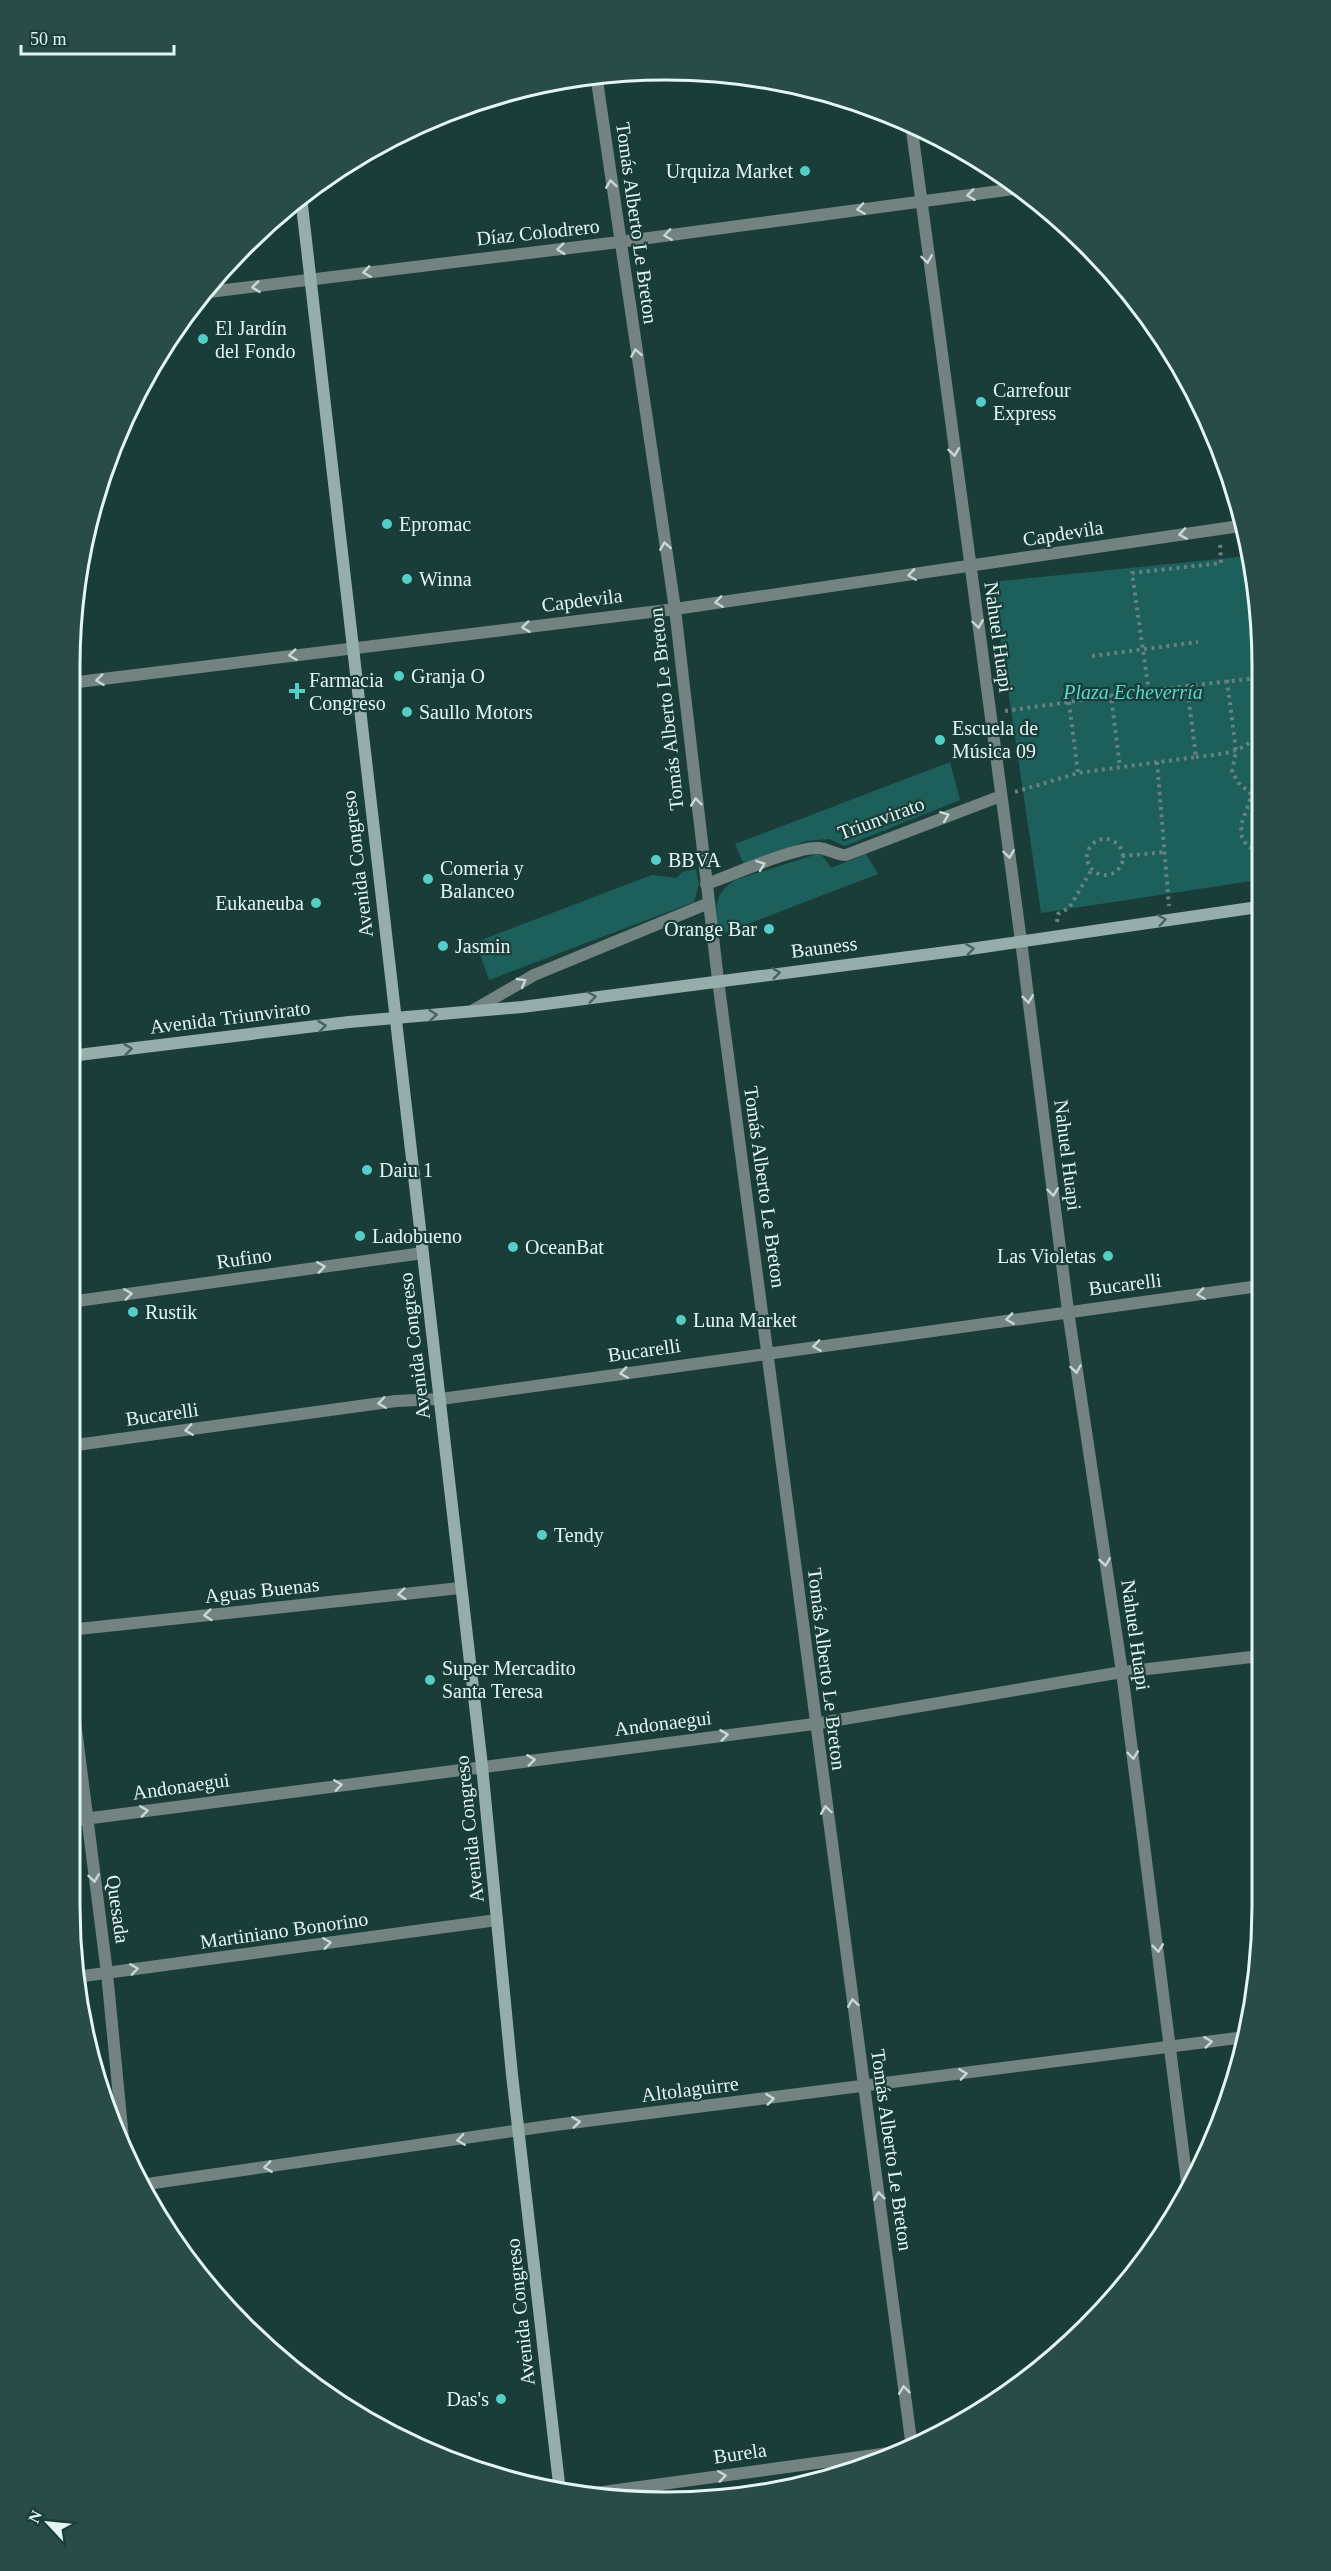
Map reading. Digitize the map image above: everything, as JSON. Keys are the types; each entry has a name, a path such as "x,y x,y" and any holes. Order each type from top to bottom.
{"main road":[{"name":"Avenida Congreso","path":"302,206 394,1018 441,1399 559,2481"},
{"name":"Bauness","path":"394,1018 471,1011 718,980 1252,908"},
{"name":"Avenida Triunvirato","path":"80,1055 394,1018"}],"street":[{"name":"Tomás Alberto Le Breton","path":"597,84 675,609 718,980 768,1352 814,1724 865,2087 911,2438"},
{"name":"Nahuel Huapi","path":"912,134 919,201 1021,940 1068,1311 1122,1672 1186,2174"},
{"name":"Díaz Colodrero","path":"215,291 619,242 1007,190"},
{"name":"Capdevila","path":"80,682 675,609 1235,527"},
{"name":"Triunvirato","path":"706,884 793,853 820,848 834,855 846,855 1001,796"},
{"path":"471,1011 534,975 709,903"},
{"name":"Rufino","path":"80,1301 423,1253"},
{"name":"Bucarelli","path":"80,1444 396,1401 441,1399 1252,1287"},
{"name":"Aguas Buenas","path":"80,1629 460,1588"},
{"name":"Andonaegui","path":"80,1820 814,1724 1122,1672 1252,1657"},
{"name":"Quesada","path":"80,1768 107,1973 121,2123"},
{"name":"Martiniano Bonorino","path":"84,1976 497,1920"},
{"name":"Altolaguirre","path":"150,2184 555,2125 1236,2038"},
{"name":"Burela","path":"622,2489 864,2456"}],"path":[{"path":"1149,692 1132,573 1221,563 1220,529"},
{"path":"1092,656 1198,642"},
{"path":"990,713 1252,678"},
{"path":"1227,680 1236,751 1232,772 1240,785 1250,792 1251,797 1241,832 1247,846 1252,848"},
{"path":"1187,686 1196,757"},
{"path":"1111,696 1120,767"},
{"path":"1069,702 1078,773"},
{"path":"1001,796 1078,773 1236,751 1252,741"},
{"path":"1157,762 1170,919"},
{"path":"1096,841 1114,842 1121,851 1119,867 1110,874 1099,874 1092,869 1087,856 1096,841"},
{"path":"1122,856 1166,852"},
{"path":"1056,936 1058,914 1068,908 1092,869"}],"green space":[{"name":"Plaza Echeverría","path":"1241,557 1250,627 1252,666 1252,881 1041,913 992,582"},
{"path":"950,762 960,800 845,846 829,839 806,841 744,865 735,844"},
{"path":"817,854 822,855 831,868 866,854 878,874 719,935 716,911 719,897 722,891 735,880"},
{"path":"696,869 699,884 694,902 489,980 476,942 652,875 677,878 682,872"}],"place":[{"name":"Urquiza Market","path":"805,171"},
{"name":"El Jardín del Fondo","path":"203,339"},
{"name":"Carrefour Express","path":"981,402"},
{"name":"Epromac","path":"387,524"},
{"name":"Winna","path":"407,579"},
{"name":"Granja O","path":"399,676"},
{"name":"Farmacia Congreso","path":"297,691"},
{"name":"Saullo Motors","path":"407,712"},
{"name":"Escuela de Música 09","path":"940,740"},
{"name":"BBVA","path":"656,860"},
{"name":"Comeria y Balanceo","path":"428,879"},
{"name":"Eukaneuba","path":"316,903"},
{"name":"Orange Bar","path":"769,929"},
{"name":"Jasmin","path":"443,946"},
{"name":"Daiu 1","path":"367,1170"},
{"name":"Ladobueno","path":"360,1236"},
{"name":"OceanBat","path":"513,1247"},
{"name":"Las Violetas","path":"1108,1256"},
{"name":"Rustik","path":"133,1312"},
{"name":"Luna Market","path":"681,1320"},
{"name":"Tendy","path":"542,1535"},
{"name":"Super Mercadito Santa Teresa","path":"430,1680"},
{"name":"Das's","path":"501,2399"}]}
